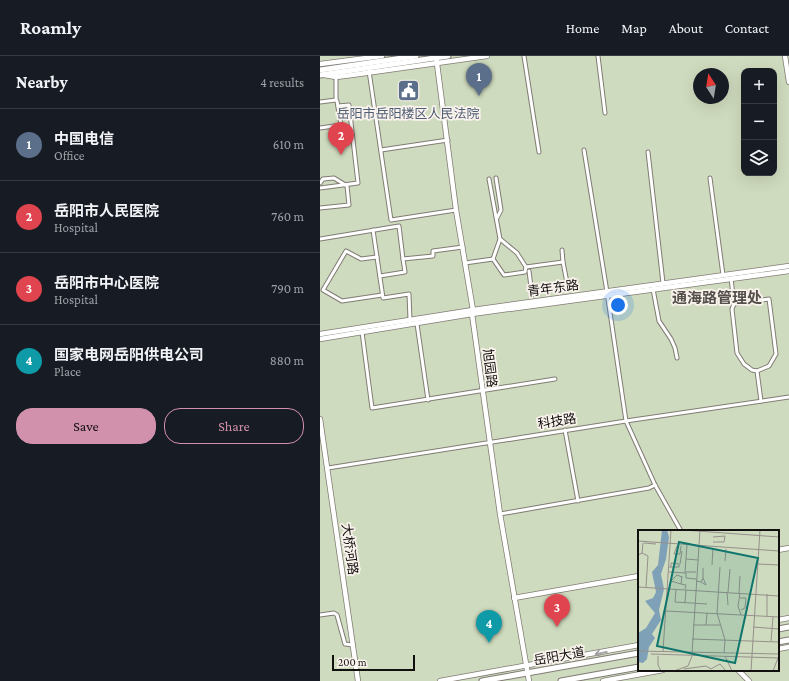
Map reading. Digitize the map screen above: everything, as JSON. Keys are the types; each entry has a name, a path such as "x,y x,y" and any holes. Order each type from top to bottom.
{"main road":[{"path":"320,70 416,56"},
{"path":"320,75 369,70 448,56"},
{"path":"779,629 789,627"},
{"path":"779,642 789,640"},
{"name":"岳阳大道","path":"482,681 638,652"},
{"name":"岳阳大道","path":"561,681 638,667"}],"street":[{"path":"320,64 382,56"},
{"path":"436,59 487,56"},
{"path":"524,56 539,152"},
{"path":"598,56 605,113"},
{"path":"785,56 789,82"},
{"name":"旭园路","path":"436,59 489,442 529,681"},
{"path":"320,75 336,77 369,70 391,220 456,210"},
{"path":"320,128 341,125 338,100 336,100 336,77"},
{"path":"320,102 336,100"},
{"path":"320,188 347,186 358,183 349,105 338,106"},
{"path":"381,150 448,140"},
{"path":"584,150 626,421 655,485 681,530"},
{"path":"648,152 663,283"},
{"path":"320,183 323,179 334,178 347,186"},
{"path":"496,178 501,210 497,218"},
{"path":"710,178 723,275"},
{"path":"489,179 500,239 493,259"},
{"path":"490,185 496,184"},
{"path":"320,208 349,204 347,186"},
{"path":"320,239 398,226 405,272 380,276"},
{"path":"373,230 382,295"},
{"path":"500,239 517,253 527,267 532,295"},
{"path":"403,259 433,256 433,251 463,247"},
{"path":"562,250 568,288"},
{"path":"377,257 361,259 346,251 323,290 342,301 382,295 383,298 409,294 410,320"},
{"path":"465,263 493,259"},
{"path":"493,259 504,275 527,272"},
{"path":"527,267 563,262"},
{"name":"青年东路","path":"652,288 663,283 723,275 731,277 789,266"},
{"name":"青年东路","path":"320,334 410,320 731,277 789,271"},
{"path":"731,277 734,304 732,309 737,354 744,364 752,370 757,371 769,366 776,354 770,299 734,304"},
{"path":"652,288 659,322 671,339 677,358"},
{"name":"青年东路","path":"320,338 416,324 472,312"},
{"path":"416,324 428,400"},
{"path":"362,332 372,408 555,379"},
{"path":"757,371 761,401"},
{"name":"科技路","path":"328,468 565,430 789,397"},
{"name":"大桥河路","path":"320,419 358,681"},
{"path":"565,430 578,501"},
{"path":"500,514 650,488 655,485"},
{"path":"779,550 789,548"},
{"path":"514,598 638,576"},
{"path":"320,615 334,613 337,615 345,644 353,645"},
{"path":"779,620 789,618"},
{"path":"440,681 638,645"},
{"path":"779,649 789,647"},
{"path":"603,681 658,671"},
{"path":"739,671 749,681"}],"green space":[{"path":"320,56 789,56 789,681 320,681"}],"place":[{"name":"岳阳市岳阳楼区人民法院","path":"408,91"},
{"name":"中国电信","path":"479,96"},
{"name":"岳阳市人民医院","path":"341,155"},
{"name":"岳阳市中心医院","path":"557,627"},
{"name":"国家电网岳阳供电公司","path":"489,643"}],"district":[{"name":"通海路管理处","path":"717,298"}]}
